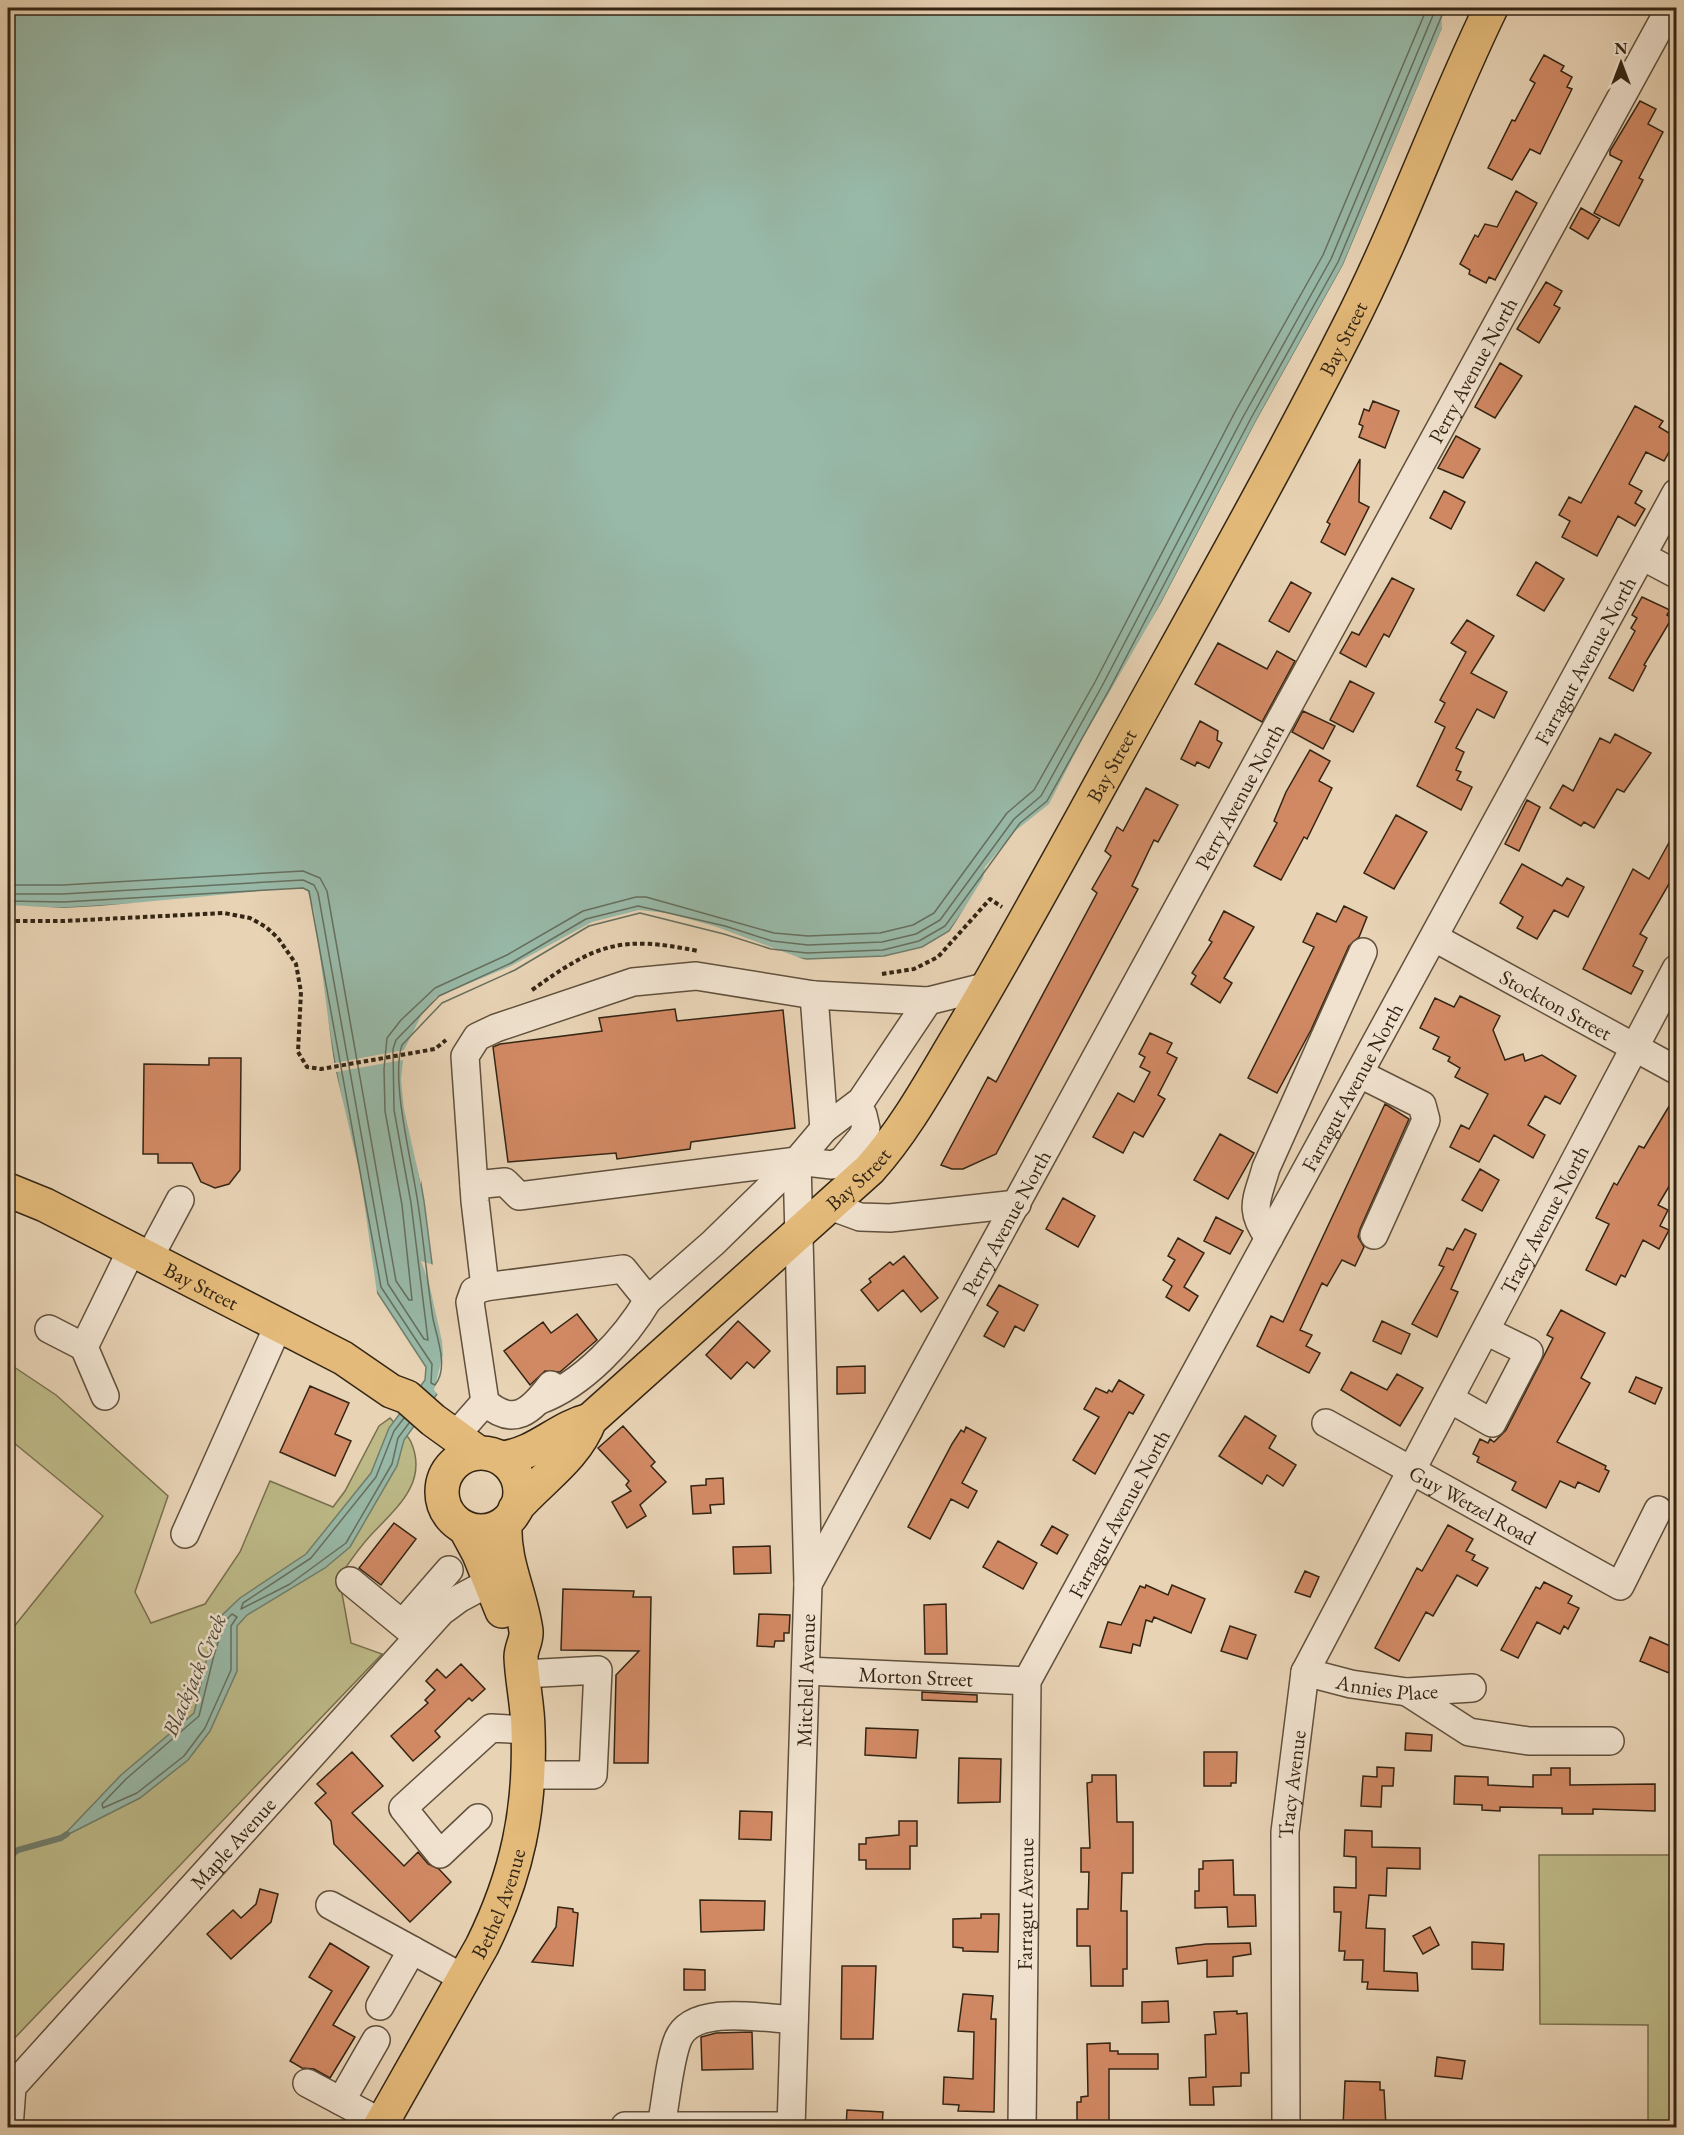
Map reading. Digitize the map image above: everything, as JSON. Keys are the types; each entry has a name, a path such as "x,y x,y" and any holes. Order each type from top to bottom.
{"main road":[{"name":"Bay Street","path":"510,1517 554,1473 582,1440 590,1420 830,1206 885,1152 923,1095 988,986 1271,474 1348,328 1383,255 1446,104 1491,8"},
{"name":"Bay Street","path":"8,1190 45,1205 343,1358 458,1440 529,1452 572,1424 590,1420"},
{"name":"Bay Street","path":"445,1479 458,1440"},
{"path":"445,1479 456,1461 458,1440"},
{"name":"Bethel Avenue","path":"380,2125 465,1978 496,1916 515,1863 523,1827 528,1775 528,1730 522,1665 526,1634 506,1557 510,1517 519,1484 515,1474 458,1440"},
{"name":"Bethel Avenue","path":"445,1479 443,1494 446,1507 454,1520 465,1528 490,1582 502,1611 508,1637 522,1665"},
{"path":"465,1528 486,1532 510,1517"}],"street":[{"name":"Perry Avenue North","path":"808,1584 1670,8"},
{"name":"Farragut Avenue North","path":"1027,1681 1677,493"},
{"path":"1642,556 1677,574"},
{"name":"Stockton Street","path":"1435,938 1677,1070"},
{"path":"1269,1238 1256,1220 1256,1203 1266,1168 1363,952"},
{"name":"Tracy Avenue North","path":"1413,1469 1677,969"},
{"path":"485,1287 474,1185 465,1056 477,1037 496,1028 633,982 696,976 814,995 928,1001 988,986"},
{"path":"814,995 824,1128"},
{"path":"648,1300 623,1269 485,1287 474,1291 470,1302 485,1402 495,1411 512,1416 526,1412 540,1400 554,1382 608,1340 632,1326 648,1300 808,1161 824,1128 861,1101 928,1001"},
{"path":"1360,1074 1422,1105 1426,1114 1426,1120 1374,1235"},
{"path":"474,1185 506,1182 519,1196 808,1161"},
{"name":"Mitchell Avenue","path":"790,2127 808,1584 801,1232 808,1161"},
{"path":"84,1347 140,1254 180,1200"},
{"path":"830,1206 860,1217 890,1218 1017,1204"},
{"path":"185,1534 279,1324"},
{"path":"49,1329 84,1347 105,1396"},
{"path":"1450,1399 1492,1423 1529,1352 1486,1331"},
{"path":"458,1440 485,1402"},
{"name":"Guy Wetzel Road","path":"1326,1423 1413,1469 1620,1586 1658,1510"},
{"name":"Tracy Avenue","path":"1286,2127 1285,1832 1305,1672 1413,1469"},
{"path":"350,1581 411,1630 449,1570"},
{"name":"Maple Avenue","path":"9,2127 12,2087 411,1630 490,1582"},
{"path":"522,1665 598,1670 593,1776 528,1775"},
{"name":"Morton Street","path":"806,1671 1027,1681"},
{"name":"Annies Place","path":"1305,1672 1351,1684 1407,1692 1472,1688"},
{"name":"Farragut Avenue","path":"1022,2127 1027,1681"},
{"path":"1407,1692 1469,1732 1529,1741 1610,1741"},
{"path":"478,1818 441,1854 403,1808 491,1728 528,1730"},
{"path":"330,1905 465,1978"},
{"path":"380,2006 412,1950"},
{"path":"661,2126 678,2039 688,2026 696,2021 723,2016 794,2020"},
{"path":"341,2101 376,2040"},
{"path":"307,2083 380,2125"},
{"path":"626,2126 790,2127"}],"path":[{"path":"8,921 64,921 224,912 250,918 266,927 278,938 296,964 301,992 298,1052 307,1067 321,1069 435,1049"}],"shaded area":[{"path":"8,1363 56,1395 168,1496 135,1592 151,1623 205,1604 240,1552 270,1481 333,1507 345,1491 379,1426 390,1418 411,1442 416,1470 407,1494 362,1546 339,1577 351,1643 382,1654 8,2045 8,1634 103,1516 8,1438"},
{"path":"1539,1855 1676,1855 1676,2127 1648,2127 1648,2025 1540,2024"}],"water":[{"path":"8,8 1451,8 1343,265 1255,423 1114,693 1052,805 1024,827 949,931 922,947 884,956 807,959 770,955 641,919 591,932 445,1008 407,1049 408,1109 424,1201 439,1318 447,1352 445,1383 404,1440 397,1466 350,1547 325,1568 247,1615 237,1626 237,1671 210,1731 188,1760 140,1798 61,1838 121,1775 194,1713 208,1653 220,1617 240,1598 306,1554 371,1473 389,1428 425,1380 426,1367 375,1289 305,894 64,908 8,907"}],"pier":[{"path":"1441,8 1454,8 1346,266 1258,424 1117,694 1054,806 1027,829 964,917 947,936 983,878 985,867 1015,831 1049,804 1083,738 1161,603 1255,423 1343,265 1442,28"},
{"path":"292,888 307,889 314,911 334,1063 404,1050 421,1016 436,997 511,966 592,922 639,910 667,913 714,926 811,962 766,957 641,922 593,935 519,978 446,1011 410,1050 411,1108 421,1164 421,1185 404,1109 401,1080 403,1060 336,1072 360,1174 377,1293 375,1296 372,1290 302,897 64,911 8,910 8,905 64,908 100,906"},
{"path":"421,1261 434,1265 436,1269 450,1351 448,1384 439,1396 434,1390 443,1355 442,1341 429,1283"}],"building":[{"path":"1544,55 1564,66 1561,71 1572,77 1567,87 1572,89 1540,154 1530,149 1512,180 1488,168 1512,120 1515,121 1535,83 1530,80"},
{"path":"1640,101 1656,109 1648,124 1663,132 1639,178 1643,180 1619,226 1594,213 1622,161 1610,155 1610,151"},
{"path":"1516,191 1537,203 1495,280 1489,277 1486,283 1469,274 1470,270 1460,264 1475,235 1478,237 1485,224 1497,227"},
{"path":"1581,208 1600,219 1588,239 1570,228"},
{"path":"1546,282 1562,291 1554,305 1560,308 1539,343 1517,329"},
{"path":"1500,363 1522,376 1495,418 1475,407"},
{"path":"1373,401 1399,411 1385,448 1359,437 1363,426 1359,424 1364,409 1369,411"},
{"path":"1635,406 1663,421 1659,427 1677,438 1664,461 1646,452 1629,484 1642,491 1635,503 1645,509 1635,526 1618,516 1597,556 1562,537 1570,521 1559,515 1569,497 1581,503"},
{"path":"1456,436 1480,449 1463,478 1438,468"},
{"path":"1360,459 1359,502 1369,507 1345,555 1321,542 1330,524 1327,522"},
{"path":"1444,491 1465,502 1451,529 1430,518"},
{"path":"1536,562 1564,579 1544,611 1517,595"},
{"path":"1392,578 1414,589 1389,637 1384,634 1366,667 1340,653 1352,632 1359,635"},
{"path":"1291,582 1311,593 1289,632 1269,621"},
{"path":"1642,597 1670,610 1667,615 1672,618 1644,665 1646,666 1633,691 1609,678 1635,631 1631,628 1637,618 1632,615"},
{"path":"1467,620 1494,636 1471,673 1507,692 1494,718 1477,709 1456,748 1464,752 1456,770 1461,772 1457,780 1472,787 1461,810 1417,786 1445,727 1435,722 1445,703 1440,700 1466,652 1451,643"},
{"path":"1218,643 1267,669 1277,651 1295,661 1262,722 1195,684"},
{"path":"1350,681 1374,693 1353,732 1330,720"},
{"path":"1303,711 1335,726 1323,749 1292,732"},
{"path":"1200,721 1218,731 1217,740 1222,743 1209,768 1197,762 1195,766 1181,759"},
{"path":"1615,734 1651,753 1624,792 1617,789 1594,828 1584,822 1581,826 1550,808 1563,785 1573,791 1600,738 1610,743"},
{"path":"1310,750 1330,761 1319,781 1332,788 1307,839 1304,837 1281,880 1254,866 1277,823 1274,821 1286,792"},
{"path":"1146,788 1178,805 1158,842 1154,840 1132,886 1138,889 996,1154 963,1169 952,1169 941,1165 988,1077 996,1082 1097,893 1092,889 1111,856 1105,851 1117,827 1123,831"},
{"path":"1527,800 1540,807 1519,851 1505,844"},
{"path":"1396,815 1427,832 1394,889 1364,873"},
{"path":"1677,828 1677,870 1640,934 1647,938 1633,966 1643,971 1631,994 1583,969 1633,869 1649,879"},
{"path":"1522,864 1562,886 1567,878 1584,887 1568,917 1554,910 1537,939 1517,928 1523,917 1500,903"},
{"path":"1344,906 1367,917 1359,937 1349,946 1311,1030 1277,1093 1248,1078 1314,947 1303,942 1317,913 1336,922"},
{"path":"1224,911 1254,927 1224,978 1232,983 1220,1003 1191,984 1196,976 1192,973 1212,942 1209,940"},
{"path":"1460,996 1500,1016 1493,1030 1505,1060 1523,1054 1525,1061 1542,1055 1576,1076 1560,1104 1545,1096 1528,1125 1545,1135 1533,1158 1494,1135 1479,1162 1450,1147 1461,1125 1469,1129 1488,1094 1455,1077 1460,1068 1448,1061 1450,1057 1433,1049 1439,1037 1420,1028 1435,998 1454,1007"},
{"path":"675,1009 677,1021 783,1010 795,1128 691,1142 690,1149 617,1159 616,1153 508,1162 493,1047 500,1044 602,1031 599,1018"},
{"path":"1150,1033 1172,1043 1167,1053 1177,1058 1158,1095 1165,1099 1143,1137 1134,1132 1123,1153 1093,1137 1118,1093 1134,1102 1150,1072 1140,1067 1145,1057 1139,1054"},
{"path":"209,1058 241,1058 240,1170 229,1184 215,1188 201,1182 192,1163 158,1163 158,1154 143,1154 144,1064 209,1065"},
{"path":"1677,1093 1677,1173 1658,1205 1668,1210 1660,1226 1669,1230 1659,1249 1643,1240 1625,1277 1621,1275 1616,1285 1586,1270 1609,1224 1596,1218 1614,1183 1617,1185 1639,1146 1644,1148"},
{"path":"1385,1104 1409,1119 1360,1229 1358,1237 1364,1247 1355,1266 1342,1260 1327,1286 1322,1283 1300,1330 1312,1335 1306,1346 1320,1353 1309,1373 1257,1346 1271,1316 1283,1322"},
{"path":"1220,1134 1254,1153 1228,1199 1194,1180"},
{"path":"1480,1169 1499,1180 1482,1211 1462,1200"},
{"path":"1063,1198 1095,1216 1078,1247 1046,1229"},
{"path":"1216,1217 1243,1231 1230,1254 1204,1241"},
{"path":"1465,1229 1476,1234 1451,1289 1458,1292 1437,1337 1412,1324 1444,1267 1439,1265 1447,1248 1453,1250"},
{"path":"1178,1238 1204,1253 1184,1287 1198,1296 1189,1311 1166,1297 1172,1286 1163,1280 1175,1260 1168,1256"},
{"path":"904,1256 938,1298 921,1312 903,1290 878,1311 861,1290 871,1282 869,1279 890,1262 893,1265"},
{"path":"999,1285 1038,1305 1024,1331 1015,1326 1004,1347 984,1336 998,1312 987,1305"},
{"path":"1561,1310 1605,1333 1581,1378 1590,1383 1557,1442 1606,1466 1605,1469 1609,1471 1599,1492 1578,1482 1575,1488 1560,1481 1546,1508 1512,1490 1516,1482 1477,1462 1479,1457 1473,1454 1480,1439 1488,1443 1490,1439 1494,1442 1506,1430 1553,1338 1547,1335"},
{"path":"577,1314 597,1340 560,1372 545,1371 530,1385 504,1351 543,1322 551,1333"},
{"path":"738,1321 770,1351 754,1368 747,1362 731,1379 706,1355"},
{"path":"1382,1321 1410,1334 1401,1354 1373,1341"},
{"path":"865,1366 865,1393 837,1394 837,1367"},
{"path":"1351,1372 1387,1390 1397,1374 1423,1388 1400,1426 1341,1390"},
{"path":"1636,1377 1662,1388 1655,1404 1629,1392"},
{"path":"1119,1380 1144,1395 1133,1414 1129,1412 1095,1474 1073,1460 1099,1417 1084,1409 1096,1388 1107,1393 1109,1390 1112,1392"},
{"path":"310,1386 349,1403 335,1434 351,1441 335,1476 280,1452"},
{"path":"1245,1416 1276,1436 1269,1448 1296,1465 1283,1486 1267,1475 1262,1484 1219,1456"},
{"path":"623,1426 655,1462 651,1466 666,1482 640,1505 646,1516 627,1528 612,1502 631,1491 626,1485 629,1481 598,1448"},
{"path":"966,1427 986,1438 962,1483 977,1491 968,1508 951,1499 930,1539 908,1527 952,1444 961,1430 964,1432"},
{"path":"723,1478 724,1504 710,1505 711,1513 693,1514 691,1486 706,1485 706,1479"},
{"path":"394,1523 416,1539 381,1585 359,1568"},
{"path":"1448,1525 1473,1539 1466,1551 1475,1555 1472,1560 1488,1568 1477,1586 1457,1575 1433,1616 1426,1612 1399,1661 1375,1648 1417,1568 1422,1571"},
{"path":"1052,1526 1068,1535 1057,1554 1041,1545"},
{"path":"998,1541 1037,1563 1023,1589 983,1567"},
{"path":"770,1546 771,1573 734,1574 733,1547"},
{"path":"1305,1571 1319,1577 1310,1597 1295,1592"},
{"path":"1544,1582 1572,1596 1568,1603 1579,1608 1568,1629 1564,1626 1560,1634 1537,1622 1518,1658 1501,1650 1536,1587 1540,1589"},
{"path":"1146,1585 1168,1595 1172,1585 1205,1599 1191,1633 1154,1617 1152,1622 1146,1620 1140,1646 1133,1644 1131,1653 1100,1647 1108,1622 1121,1625 1140,1586 1145,1588"},
{"path":"563,1589 634,1591 633,1597 651,1597 648,1763 614,1763 616,1675 639,1651 561,1650"},
{"path":"946,1604 947,1654 925,1654 924,1605"},
{"path":"759,1614 790,1615 789,1633 784,1633 784,1641 775,1641 774,1647 757,1646"},
{"path":"1230,1626 1256,1635 1247,1659 1221,1651"},
{"path":"1650,1637 1677,1649 1669,1673 1640,1661"},
{"path":"461,1664 485,1689 472,1701 469,1698 435,1731 440,1737 413,1761 391,1736 428,1703 425,1700 435,1690 426,1681 437,1669 446,1678"},
{"path":"922,1692 977,1695 977,1702 922,1700"},
{"path":"866,1728 918,1730 916,1758 865,1755"},
{"path":"1406,1733 1432,1735 1431,1751 1405,1750"},
{"path":"352,1752 383,1786 352,1813 404,1866 418,1852 428,1864 439,1869 451,1882 410,1922 334,1844 331,1821 315,1803 326,1793 317,1784"},
{"path":"1204,1752 1237,1752 1236,1783 1231,1783 1231,1786 1204,1786"},
{"path":"959,1758 1001,1759 1000,1802 958,1803"},
{"path":"1377,1767 1394,1768 1393,1786 1382,1786 1381,1807 1361,1806 1363,1776 1377,1777"},
{"path":"1551,1768 1570,1768 1570,1785 1655,1784 1655,1811 1593,1809 1593,1814 1562,1814 1562,1808 1500,1807 1500,1811 1482,1810 1482,1805 1454,1804 1455,1776 1488,1777 1488,1785 1533,1787 1533,1775 1551,1775"},
{"path":"1092,1775 1116,1775 1117,1822 1133,1822 1133,1873 1122,1873 1121,1911 1127,1911 1127,1969 1123,1969 1123,1986 1091,1986 1090,1946 1077,1946 1077,1909 1088,1909 1089,1872 1081,1872 1081,1848 1090,1848 1087,1783 1092,1782"},
{"path":"740,1811 772,1812 771,1840 739,1839"},
{"path":"899,1821 917,1821 917,1846 910,1846 910,1869 866,1869 866,1860 859,1860 859,1844 866,1844 866,1838 899,1835"},
{"path":"1345,1830 1372,1831 1372,1847 1420,1848 1420,1869 1387,1868 1386,1896 1369,1895 1366,1928 1385,1929 1384,1971 1417,1973 1418,1991 1367,1989 1368,1982 1362,1982 1363,1960 1344,1960 1345,1951 1339,1951 1341,1912 1334,1912 1334,1887 1356,1888 1356,1857 1344,1856"},
{"path":"1233,1860 1234,1895 1255,1895 1256,1926 1228,1927 1227,1907 1195,1908 1195,1891 1199,1891 1199,1869 1203,1869 1203,1861"},
{"path":"260,1889 278,1894 271,1922 231,1959 207,1934 233,1910 241,1918 256,1904"},
{"path":"700,1900 765,1901 764,1930 701,1932"},
{"path":"558,1907 573,1909 573,1912 578,1913 573,1966 532,1962 556,1927"},
{"path":"981,1914 999,1914 998,1952 963,1951 963,1948 953,1947 953,1919 981,1918"},
{"path":"1430,1927 1439,1945 1423,1954 1413,1936"},
{"path":"1472,1942 1504,1944 1503,1970 1472,1969"},
{"path":"330,1943 369,1967 333,2025 355,2037 330,2078 314,2069 302,2068 290,2061 332,1991 309,1977"},
{"path":"1250,1943 1251,1954 1233,1957 1233,1976 1207,1977 1207,1960 1178,1964 1176,1948 1206,1944"},
{"path":"842,1966 876,1966 873,2039 841,2039"},
{"path":"684,1969 705,1970 705,1990 684,1990"},
{"path":"963,1994 993,1996 991,2019 996,2019 994,2112 958,2111 959,2105 943,2104 944,2077 973,2079 974,2032 958,2031"},
{"path":"1168,2001 1169,2022 1142,2023 1142,2002"},
{"path":"1237,2011 1237,2014 1247,2013 1249,2073 1241,2073 1241,2086 1213,2087 1214,2105 1190,2105 1189,2078 1206,2077 1205,2035 1216,2034 1214,2012"},
{"path":"752,2032 753,2069 702,2070 701,2037 716,2033"},
{"path":"1110,2043 1110,2051 1118,2051 1118,2054 1158,2054 1158,2069 1109,2069 1109,2127 1077,2127 1077,2102 1081,2102 1081,2097 1088,2096 1087,2044"},
{"path":"1437,2057 1465,2061 1462,2079 1435,2076"},
{"path":"1345,2081 1380,2082 1380,2090 1384,2090 1386,2127 1343,2127"},
{"path":"847,2110 883,2112 882,2127 846,2127"}],"waterway":[{"name":"Blackjack Creek","path":"8,1858 18,1850 61,1838 67,1834"}]}
